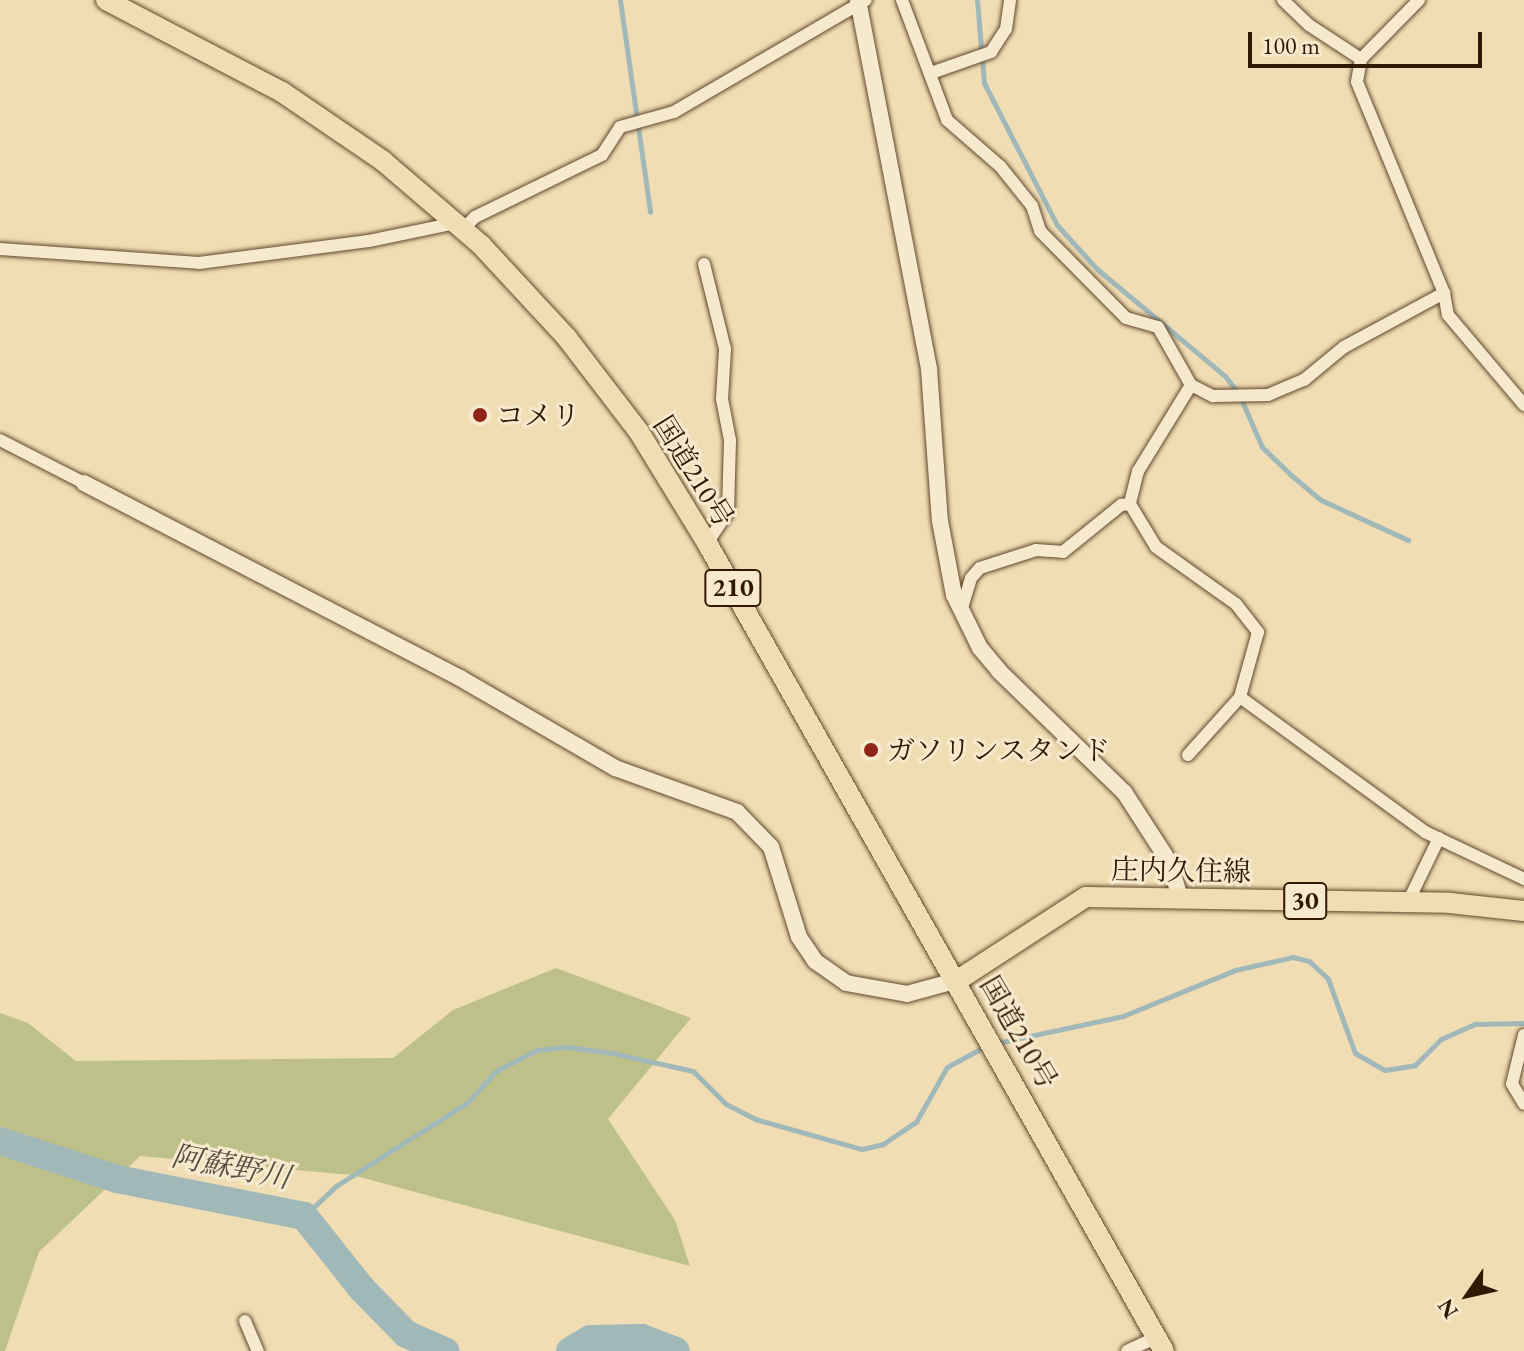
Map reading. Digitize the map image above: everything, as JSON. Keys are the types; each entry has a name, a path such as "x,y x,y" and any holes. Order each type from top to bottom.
{"main road":[{"name":"国道210号","path":"106,0 282,92 383,161 460,226 526,291 585,361 639,432 707,543 958,980 1160,1344"},
{"name":"庄内久住線","path":"958,980 1086,897 1408,902 1524,911"}],"street":[{"path":"902,0 947,120 1000,166 1032,206 1040,231 1126,318 1158,327 1191,385 1213,396 1268,395 1304,380 1344,347 1444,293"},
{"path":"931,73 991,52 1006,29 1010,0"},
{"path":"1283,0 1309,25 1361,59"},
{"path":"1419,0 1361,59 1357,82 1444,293 1448,315 1524,405"},
{"path":"0,249 199,263 460,226 602,155 620,127 674,112 861,2 929,369 940,521 961,611 980,648 999,671 1124,792 1170,863 1180,898"},
{"path":"704,264 725,349 721,372 730,440 728,512 707,543"},
{"path":"1188,755 1240,697 1258,632 1236,604 1156,547 1130,504 1138,471 1191,385"},
{"path":"0,440 460,678 615,768 720,802 750,822 771,847 799,937 830,973 887,994 932,989 958,980"},
{"path":"961,611 971,578 980,568 1036,550 1063,552 1121,505 1130,504"},
{"path":"1240,697 1439,838 1524,879"},
{"path":"1408,902 1439,838"},
{"path":"1524,1035 1512,1084 1524,1104"},
{"path":"245,1321 258,1351"},
{"path":"1127,1351 1160,1344"}],"green space":[{"path":"556,968 691,1018 608,1119 675,1220 690,1266 352,1175 140,1156 39,1252 5,1351 0,1351 0,1013 28,1023 76,1061 393,1058 453,1010"}],"waterway":[{"path":"620,0 650,212"},
{"path":"977,0 984,83 1057,225 1097,269 1225,376 1239,394 1262,447 1291,475 1321,500 1408,540"},
{"path":"997,1043 1123,1016 1235,970 1293,957 1309,961 1328,979 1355,1053 1385,1070 1415,1065 1441,1039 1475,1024 1524,1023"},
{"path":"304,1216 336,1186 467,1103 496,1071 537,1050 568,1047 612,1053 693,1071 726,1104 755,1119 862,1149 883,1144 916,1122 947,1067 984,1047"},
{"name":"阿蘇野川","path":"0,1141 117,1179 304,1216 362,1289 406,1334 445,1351"},
{"name":"阿蘇野川","path":"570,1351 590,1339 642,1338 676,1351"}],"place":[{"name":"コメリ","path":"480,415"},
{"name":"ガソリンスタンド","path":"871,750"}]}
